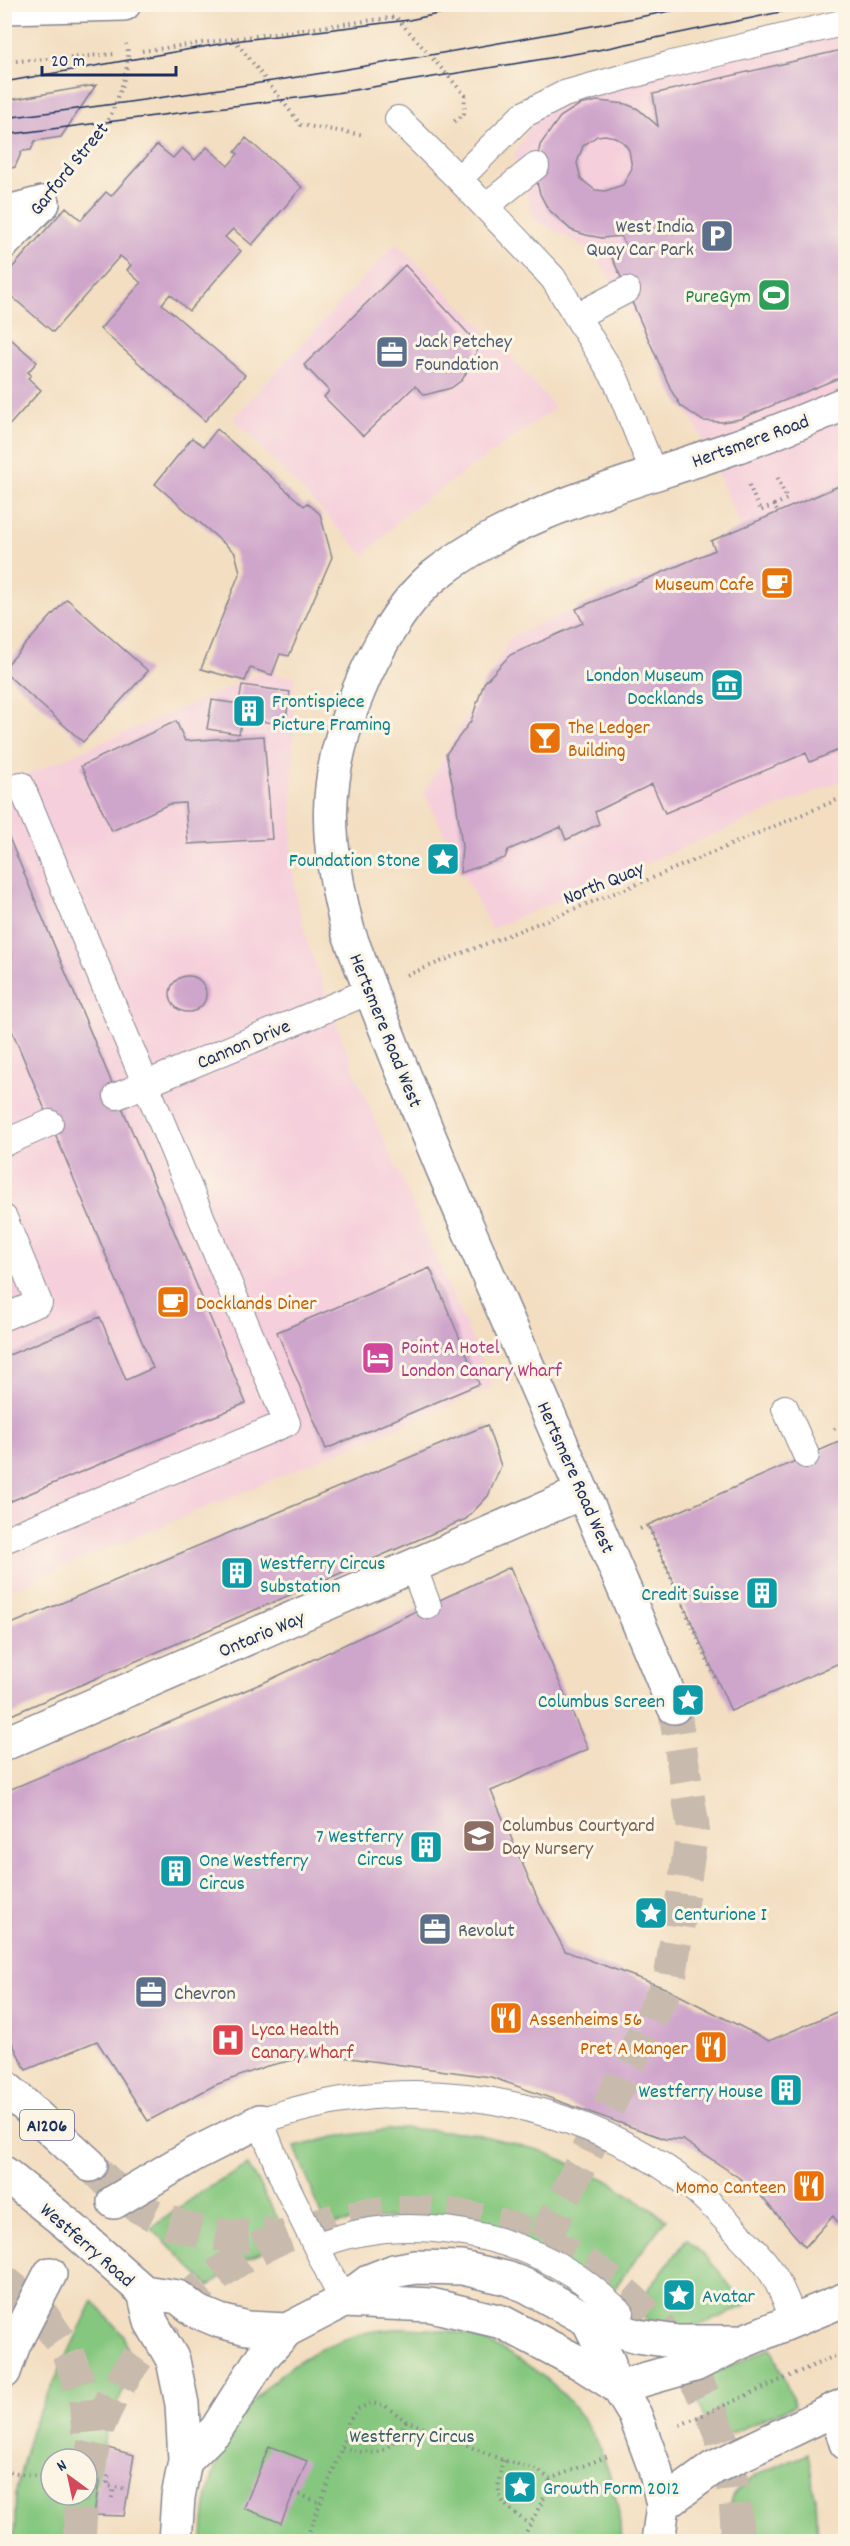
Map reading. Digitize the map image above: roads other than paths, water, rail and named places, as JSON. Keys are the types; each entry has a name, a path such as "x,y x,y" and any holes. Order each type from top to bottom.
{"main road":[{"path":"4,7 122,5"},
{"name":"Garford Street","path":"4,213 43,203 4,242"},
{"name":"Hertsmere Road","path":"654,474 734,448 846,403"},
{"name":"Hertsmere Road West","path":"654,474 522,522 479,545 433,578 395,620 367,669 346,720 333,771 329,825 335,879 348,930 370,991 467,1230 583,1492 674,1707"},
{"name":"Ontario Way","path":"4,1744 583,1492"},
{"name":"A1206","path":"4,2086 90,2165"},
{"path":"114,2202 193,2156 260,2121"},
{"name":"Westferry Road","path":"4,2173 66,2223 144,2292 178,2297 196,2311 246,2328 287,2330"},
{"path":"175,2541 178,2497 185,2461 216,2430 262,2357 287,2330 343,2301 371,2280 394,2271 438,2266 479,2271 527,2286 588,2320 637,2336 678,2342 739,2343"},
{"path":"4,2372 14,2344 50,2274"},
{"name":"Westferry Road","path":"144,2292 151,2322 172,2360 180,2386 185,2461"},
{"path":"343,2301 432,2305 502,2322 533,2336 614,2384 695,2365 739,2343 846,2299"},
{"path":"588,2320 609,2363 614,2384 635,2415 646,2440 663,2505 658,2541"},
{"path":"663,2505 712,2468 840,2406 846,2443"}],"lane":[{"path":"459,179 523,115 564,94 668,65 846,22"},
{"path":"398,119 486,206 554,278 616,380 654,474"},
{"path":"486,206 536,166"},
{"path":"577,316 627,290"},
{"path":"4,1540 287,1424 148,1084 21,785"},
{"name":"Cannon Drive","path":"117,1096 370,991"},
{"path":"4,1143 50,1124"},
{"path":"4,1218 39,1303 4,1317"},
{"path":"785,1408 806,1455"},
{"path":"413,1566 428,1606"},
{"path":"343,2301 285,2183 260,2121 300,2108 344,2099 387,2095 435,2095 480,2099 524,2108 576,2124 626,2146 657,2164 712,2205 769,2267 794,2320"},
{"path":"317,2246 354,2234 401,2229 435,2229 479,2236 523,2249 573,2275 621,2313"}],"tunnel":[{"path":"544,2240 670,1979 693,1826 674,1707"},
{"path":"90,2165 119,2192 140,2207 176,2225 196,2231 236,2236 276,2233"},
{"path":"93,2447 98,2428 109,2403 123,2378 156,2333 210,2280 272,2242 339,2219 408,2212 477,2219 545,2241 607,2279 662,2331 695,2378 718,2430 733,2485 737,2542"},
{"path":"4,2281 38,2309 67,2351 85,2399 89,2446"},
{"path":"79,2542 81,2507"}],"tram line":[{"path":"4,82 242,40 409,20 486,4"},
{"path":"4,118 180,95 356,68 706,4"},
{"path":"4,135 336,93 598,50 819,4"}],"place":[{"name":"West India Quay Car Park","path":"717,236"},
{"name":"PureGym","path":"774,295"},
{"name":"Jack Petchey Foundation","path":"392,352"},
{"name":"Museum Cafe","path":"777,583"},
{"name":"London Museum Docklands","path":"727,685"},
{"name":"Frontispiece Picture Framing","path":"249,711"},
{"name":"The Ledger Building","path":"545,738"},
{"name":"Foundation Stone","path":"443,859"},
{"name":"Docklands Diner","path":"173,1302"},
{"name":"Point A Hotel London Canary Wharf","path":"378,1358"},
{"name":"Westferry Circus Substation","path":"237,1573"},
{"name":"Credit Suisse","path":"762,1593"},
{"name":"Columbus Screen","path":"688,1700"},
{"name":"Columbus Courtyard Day Nursery","path":"479,1836"},
{"name":"7 Westferry Circus","path":"426,1847"},
{"name":"One Westferry Circus","path":"176,1871"},
{"name":"Centurione I","path":"651,1913"},
{"name":"Revolut","path":"435,1929"},
{"name":"Chevron","path":"151,1992"},
{"name":"Assenheims 56","path":"506,2018"},
{"name":"Lyca Health Canary Wharf","path":"228,2040"},
{"name":"Pret A Manger","path":"711,2047"},
{"name":"Westferry House","path":"786,2090"},
{"name":"Momo Canteen","path":"809,2186"},
{"name":"Avatar","path":"679,2295"},
{"name":"Growth Form 2012","path":"520,2487"}],"park label":[{"name":"Westferry Circus","path":"412,2435"}]}
